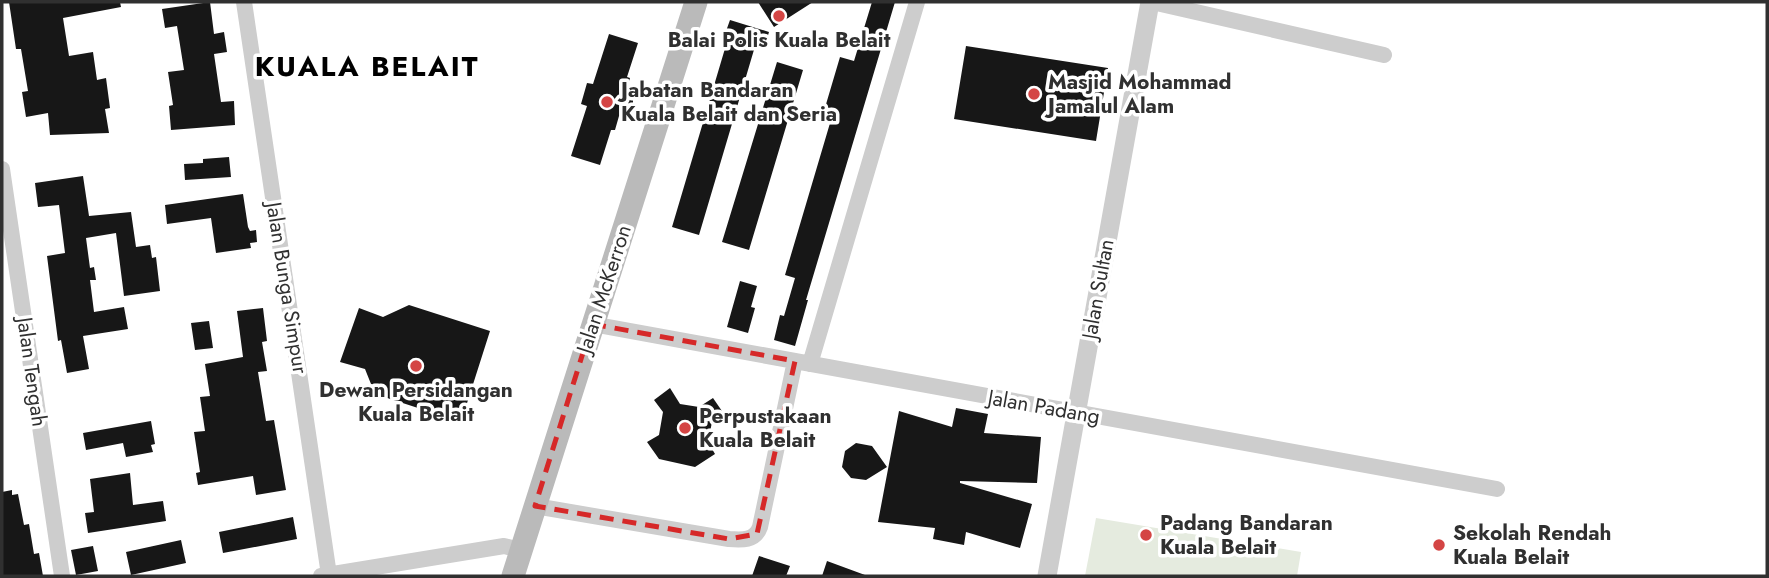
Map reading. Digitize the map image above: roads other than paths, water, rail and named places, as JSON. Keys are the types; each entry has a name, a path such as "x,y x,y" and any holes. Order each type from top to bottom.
{"main road":[{"name":"Jalan McKerron","path":"513,576 696,2"}],"street":[{"name":"Jalan Bunga Simpur","path":"244,2 325,575"},
{"path":"535,506 729,539 751,538 757,534 802,362 917,2"},
{"path":"1151,2 1384,55"},
{"name":"Jalan Sultan","path":"1047,576 1151,2"},
{"name":"Jalan Tengah","path":"2,169 62,576"},
{"name":"Jalan Padang","path":"593,324 1496,489"},
{"path":"325,575 503,546 521,550"}],"place":[{"name":"Balai Polis Kuala Belait","path":"779,16"},
{"name":"Masjid Mohammad Jamalul Alam","path":"1034,94"},
{"name":"Jabatan Bandaran Kuala Belait dan Seria","path":"607,102"},
{"name":"Dewan Persidangan Kuala Belait","path":"416,366"},
{"name":"Perpustakaan Kuala Belait","path":"685,428"},
{"name":"Padang Bandaran Kuala Belait","path":"1146,535"},
{"name":"Sekolah Rendah Kuala Belait","path":"1439,545"}],"district":[{"name":"KUALA BELAIT","path":"367,66"}]}
